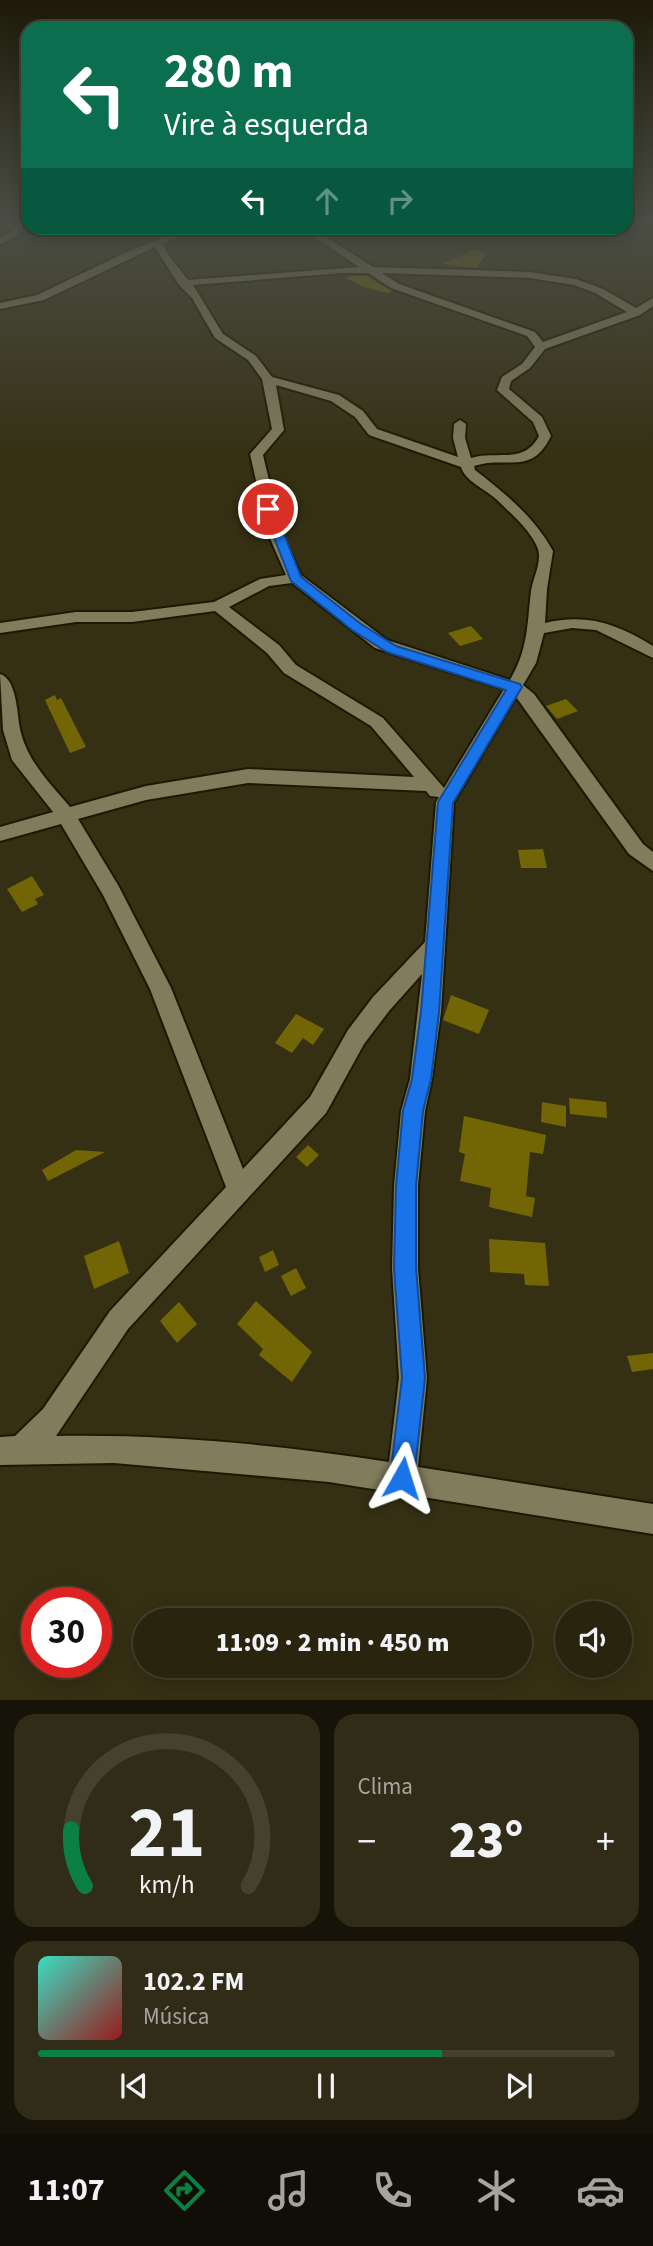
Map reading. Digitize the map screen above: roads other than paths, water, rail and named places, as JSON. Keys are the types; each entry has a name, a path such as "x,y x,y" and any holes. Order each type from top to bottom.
{"street":[{"path":"200,303 219,336 252,358 268,379 275,398 273,410 278,430 256,454 268,509 295,578 380,644 515,687 542,715 567,755 636,849 653,863"},
{"path":"442,303 531,334 541,347"},
{"path":"619,303 636,313"},
{"path":"268,379 335,398 359,414 373,432 466,464 481,459 524,459 540,446 545,436 538,420 503,390 506,379 526,366 541,347 636,313 650,303"},
{"path":"402,1478 413,1378 405,1268 406,1186 413,1111 421,1079 430,1012 445,802 528,663 537,629 539,589 546,551 523,517 469,472 459,438 460,424"},
{"path":"0,628 76,617 132,618 218,606 265,582 295,578"},
{"path":"218,606 273,649 290,669 377,722 445,802"},
{"path":"537,629 564,622 594,622 623,633 653,653"},
{"path":"0,680 9,702 12,730 21,760 67,817 111,891 160,988 239,1190"},
{"path":"0,834 146,793 248,776 431,785"},
{"path":"11,1451 53,1419 118,1320 318,1105 356,1037 381,1004 434,946"},
{"path":"11,1451 114,1449 329,1466 653,1519"}]}
